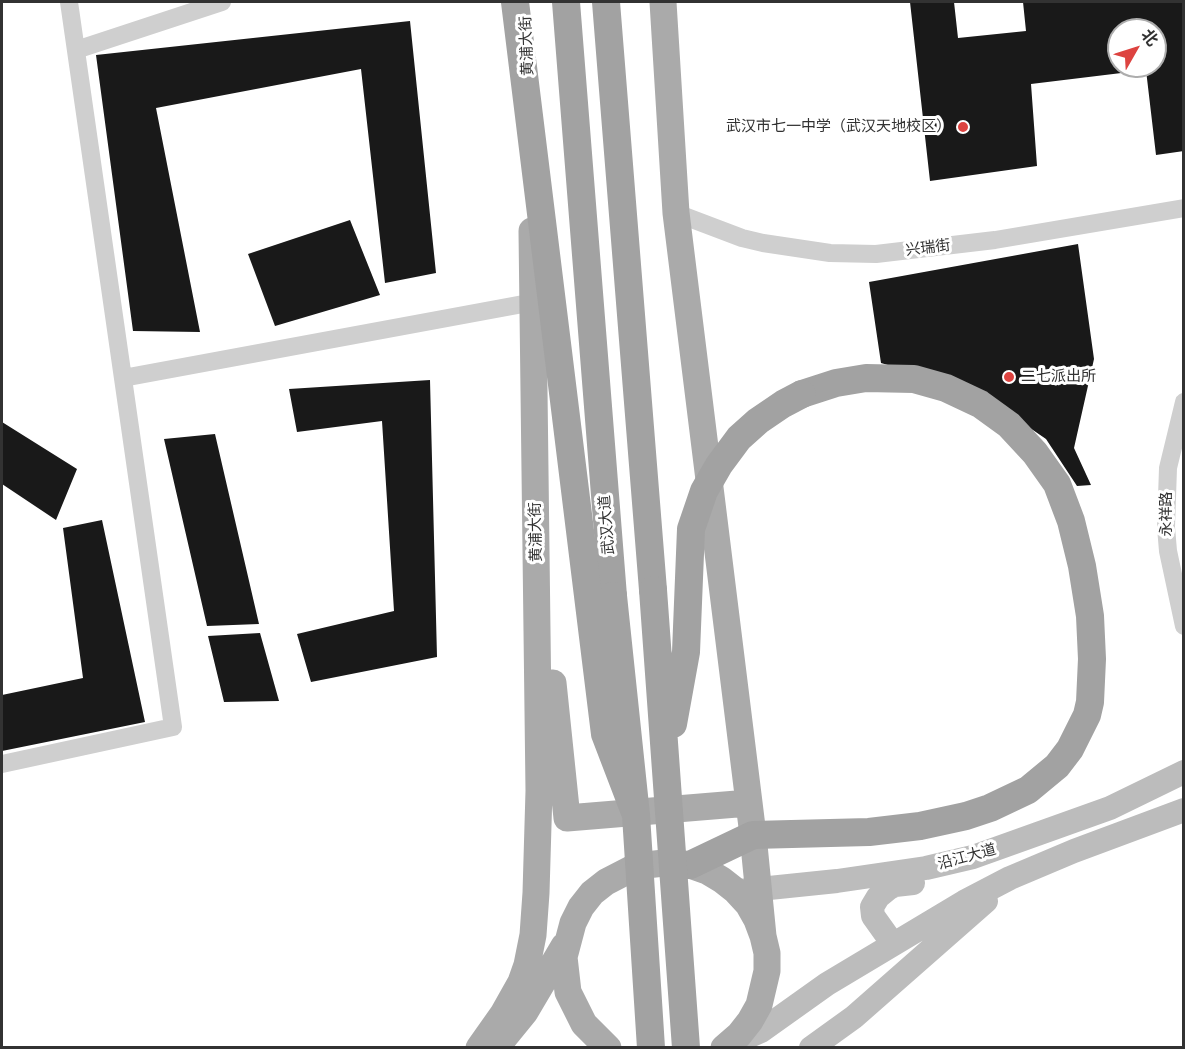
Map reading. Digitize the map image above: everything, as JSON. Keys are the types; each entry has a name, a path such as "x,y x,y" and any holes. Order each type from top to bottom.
{"highway":[{"path":"515,2 605,734 636,815"},
{"name":"武汉大道","path":"566,2 613,596 636,815 651,1047"},
{"path":"606,2 686,1047"},
{"path":"665,768 686,652 691,530 704,491 718,465 739,438 758,421 802,394 836,383 866,378 914,379 946,388 980,404 1009,424 1035,453 1057,484 1071,521 1082,566 1090,615 1092,659 1090,702 1087,715 1075,741 1057,765 1028,790 990,808 966,816 920,826 869,832 753,835 690,865"}],"main road":[{"name":"黄浦大街","path":"479,1047 503,1014 526,966 533,935 536,893 539,791 534,302 525,2"},
{"path":"663,2 676,213 753,835 748,890 763,936 767,971 759,1005 750,1021 725,1047"},
{"path":"537,625 551,662 567,818 749,803"},
{"name":"沿江大道","path":"748,890 848,880 926,868 973,856 1016,843 1110,808 1184,772"},
{"path":"725,1047 761,1031 827,984 892,944 1010,878 1137,826 1184,810"},
{"path":"892,944 873,916 872,907 878,897 895,885 948,879 973,856"},
{"path":"496,1044 531,1003 554,966 581,907 592,893 606,882 638,866 664,863 690,865 748,890"},
{"path":"811,1047 854,1017 1010,878"},
{"path":"567,939 564,966 568,992 584,1024 608,1047"}],"street":[{"path":"2,764 173,727 69,2"},
{"path":"76,50 222,2"},
{"name":"兴瑞街","path":"676,213 742,238 763,243 830,253 876,254 995,240 1184,208"},
{"path":"123,378 534,302"},
{"name":"永祥路","path":"1184,402 1168,468 1166,527 1167,551 1184,627"}],"building":[{"path":"910,2 954,2 958,38 1026,31 1023,2 1183,2 1184,151 1156,155 1147,78 1167,78 1167,18 1107,18 1107,75 1031,84 1037,166 930,181"},
{"path":"410,21 436,273 385,283 361,69 156,108 200,332 133,331 96,55"},
{"path":"350,220 380,295 275,326 248,254"},
{"name":"二七派出所","path":"1078,244 1094,359 1074,448 1091,485 1077,486 1046,439 976,391 881,363 869,282"},
{"path":"430,380 437,657 311,682 297,634 394,611 382,421 297,432 289,389"},
{"path":"2,422 77,469 56,520 2,484"},
{"path":"215,434 259,624 207,626 164,439"},
{"path":"102,520 145,722 2,751 2,695 83,678 63,528"},
{"path":"260,633 279,701 224,702 208,636"}],"place":[{"name":"武汉市七一中学（武汉天地校区）","path":"963,127"},
{"name":"二七派出所","path":"1009,377"}]}
